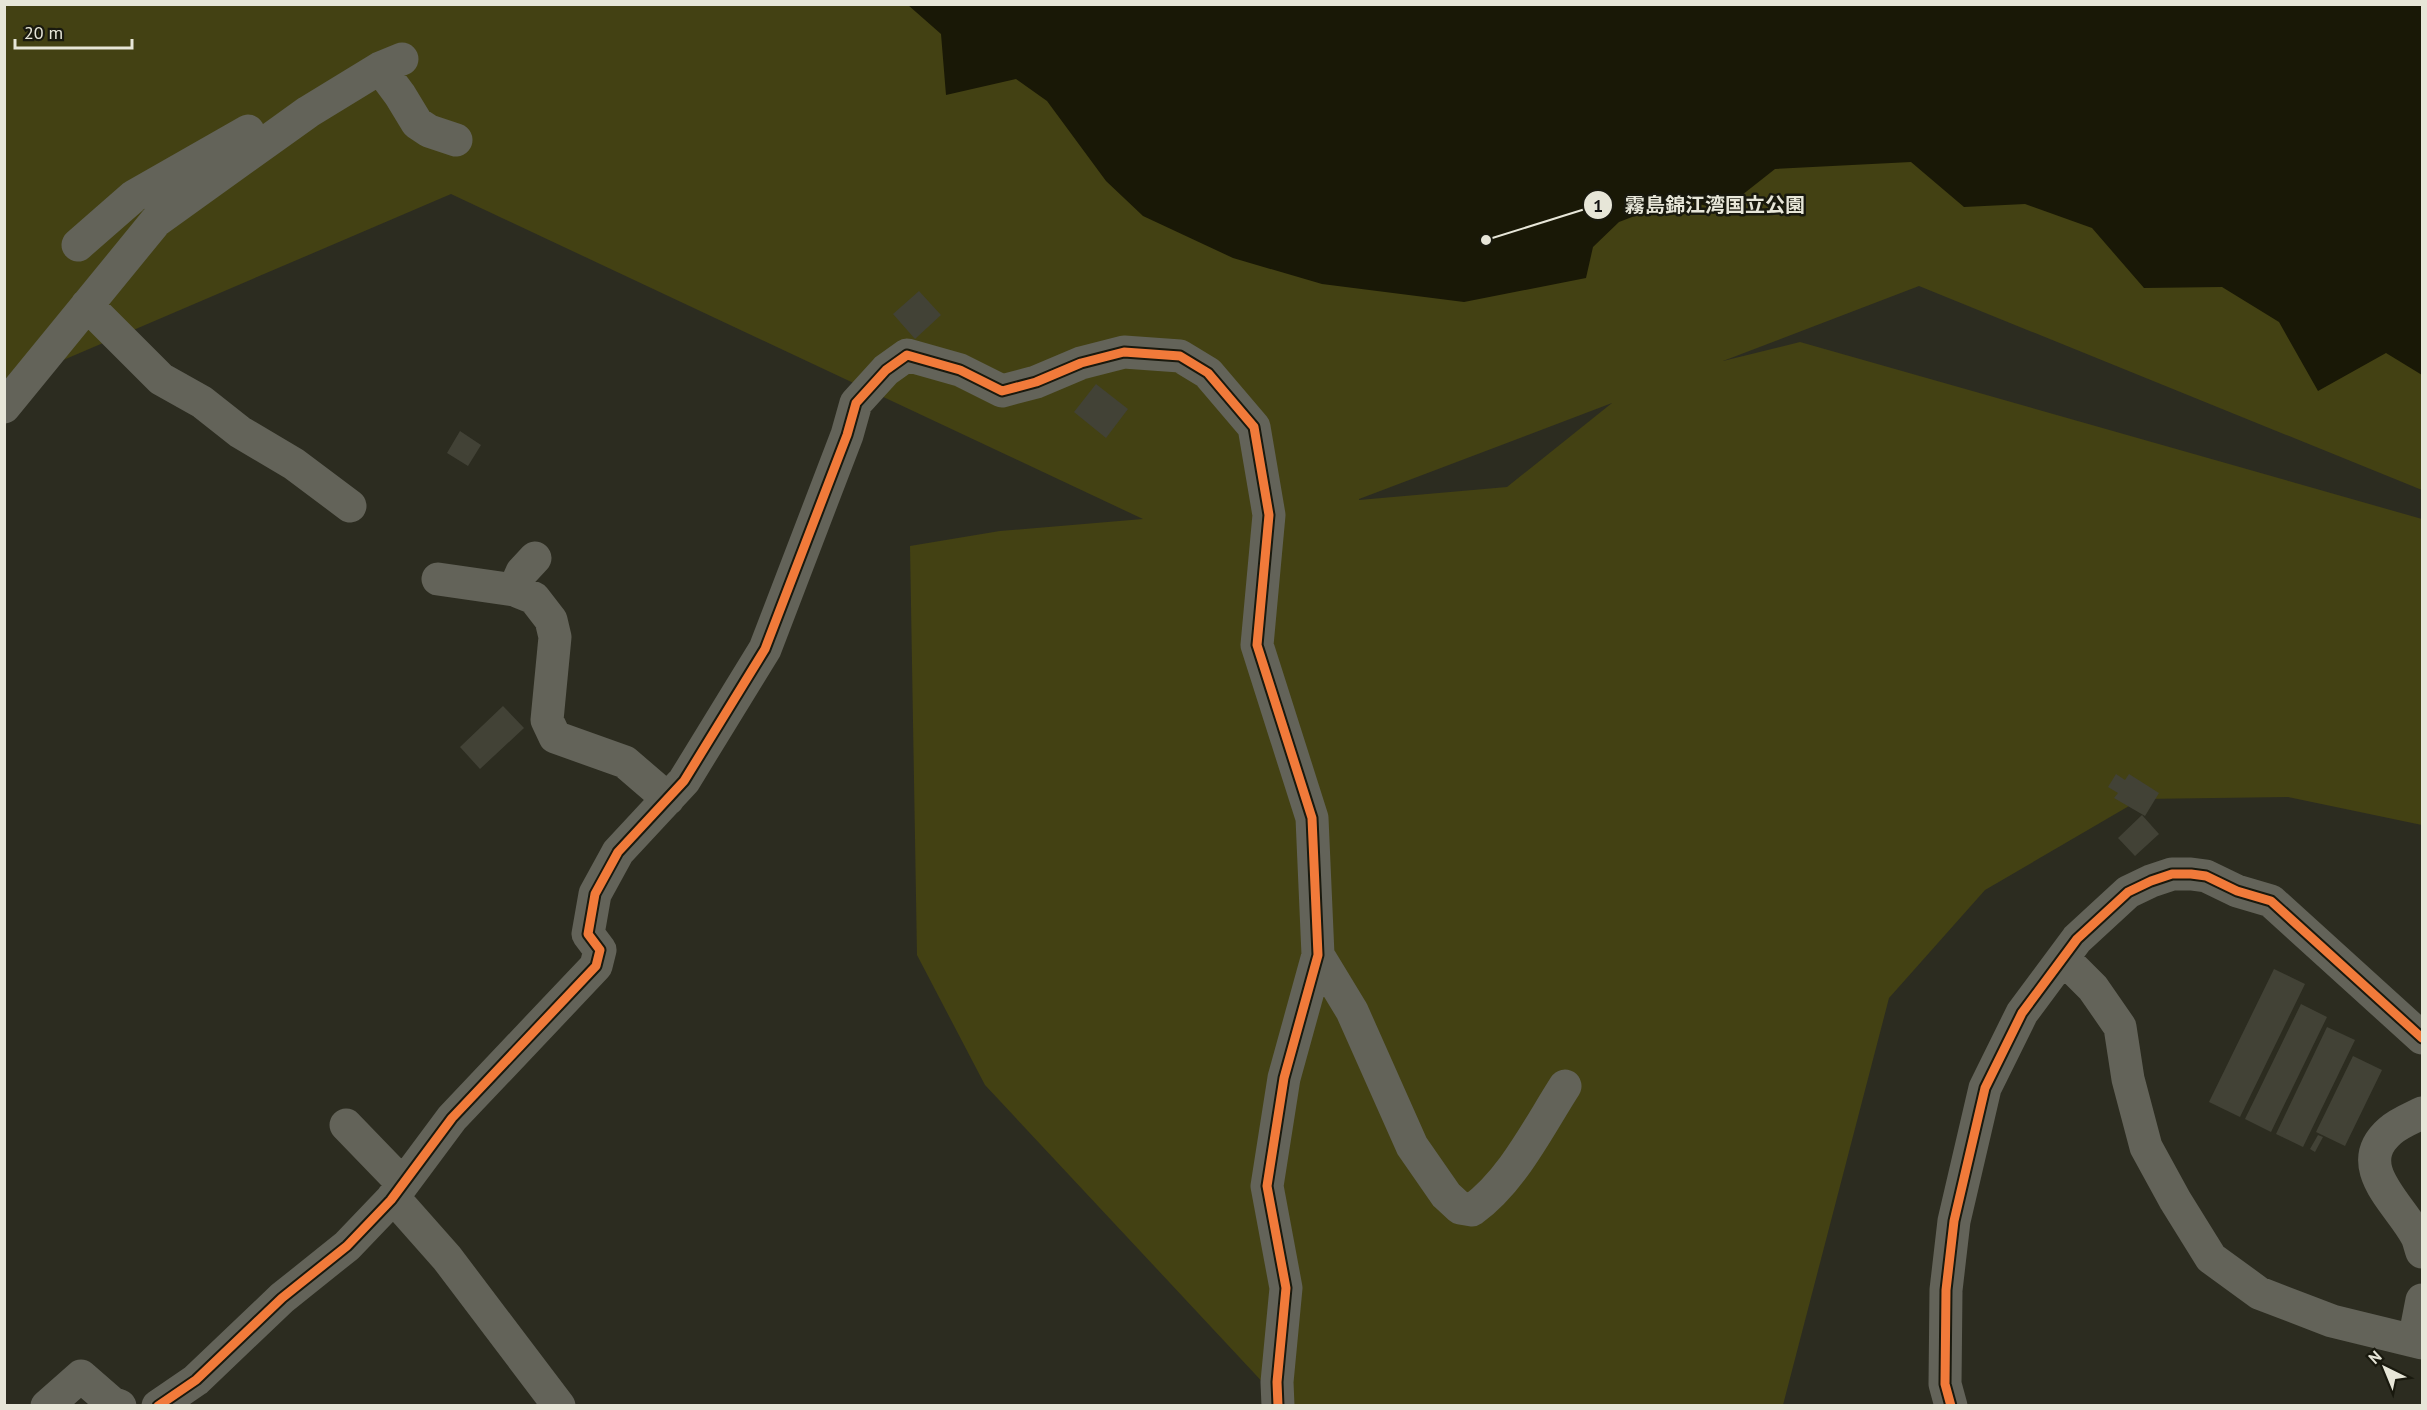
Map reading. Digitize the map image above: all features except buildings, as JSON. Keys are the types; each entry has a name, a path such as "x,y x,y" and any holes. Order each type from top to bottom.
{"street":[{"path":"4,408 156,221 266,140 391,63 400,95 417,123 429,131 456,140"},
{"path":"78,245 134,196 258,126 266,140"},
{"path":"87,305 161,379 202,402 240,432 294,464 350,506"},
{"path":"158,1406 196,1380 282,1298 346,1246 398,1190 452,1118 596,966 600,950 588,934 595,894 618,852 684,781 765,649 848,435 856,403 886,370 907,355 960,370 1002,391 1036,382 1081,363 1124,352 1180,356 1208,373 1254,427 1269,515 1257,645 1312,818 1318,955 1284,1078 1267,1186 1286,1288 1277,1382 1278,1406"},
{"path":"514,590 522,572 535,558"},
{"path":"438,579 514,590 534,598 551,620 555,637 547,720 555,737 625,762 668,799"},
{"path":"1951,1406 1945,1384 1946,1290 1954,1221 1984,1088 2022,1013 2077,939 2128,892 2151,880 2172,874 2206,876 2237,891 2271,901 2422,1038"},
{"path":"1318,955 1352,1011 1412,1146 1446,1195 1460,1208 1472,1210 1487,1199 1504,1180 1565,1086"},
{"path":"2064,959 2093,988 2120,1027 2128,1079 2146,1147 2211,1258 2259,1293 2332,1321 2418,1342 2422,1300"},
{"path":"2422,1113 2391,1130 2378,1144 2374,1155 2379,1179 2390,1199 2416,1234 2422,1252"},
{"path":"346,1125 398,1190 559,1406"},
{"path":"47,1406 81,1376 120,1406"}],"shaded area":[{"path":"5,5 2422,5 2422,490 1919,286 1723,361 1800,342 2422,519 2422,825 2288,797 2141,799 1985,890 1889,998 1783,1405 1284,1405 985,1085 917,955 910,546 1000,531 1143,519 451,194 5,385","holes":["1612,403 1507,487 1359,500"]},
{"path":"908,5 2422,5 2422,375 2386,353 2318,391 2279,322 2222,287 2144,288 2092,228 2025,204 1964,207 1911,162 1775,169 1723,210 1679,199 1619,222 1593,247 1586,278 1464,302 1322,284 1233,258 1143,216 1106,181 1047,101 1016,79 946,95 941,34"}],"cycle path":[{"path":"158,1406 196,1380 282,1298 347,1246 391,1200 452,1118 596,966 600,950 588,934 595,894 618,852 684,781 765,649 847,435 856,403 886,370 907,355 960,370 1002,391 1036,382 1081,363 1124,352 1180,356 1208,373 1254,427 1269,515 1257,645 1312,818 1318,955 1284,1078 1267,1186 1286,1288 1277,1382 1278,1406"},
{"path":"1951,1406 1945,1384 1946,1290 1954,1221 1985,1088 2022,1013 2077,939 2128,892 2172,874 2191,874 2206,876 2237,891 2271,901 2422,1038"}],"place":[{"name":"霧島錦江湾国立公園","path":"1486,240"}]}
